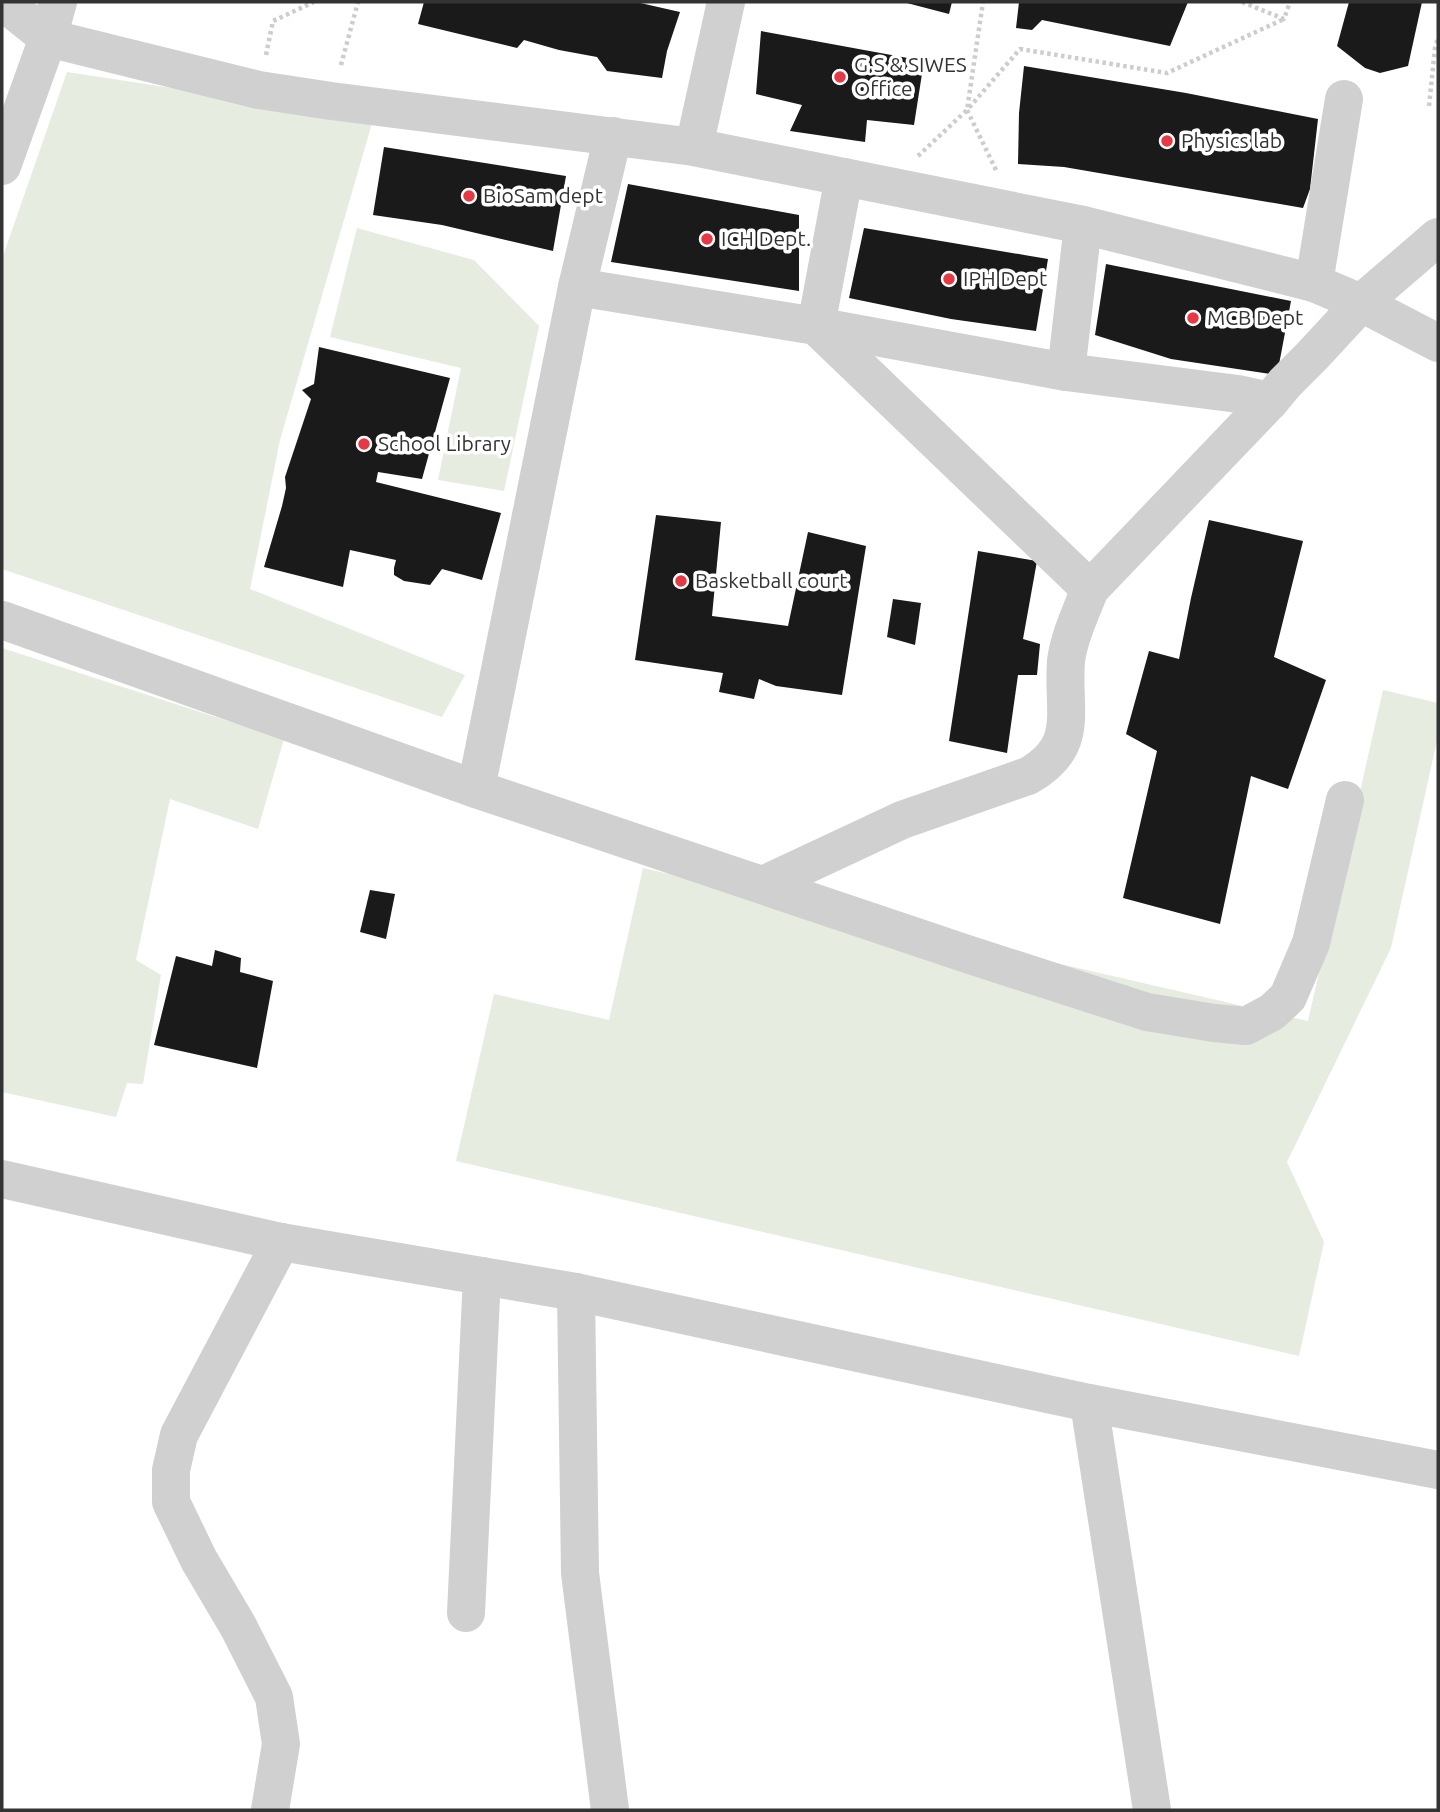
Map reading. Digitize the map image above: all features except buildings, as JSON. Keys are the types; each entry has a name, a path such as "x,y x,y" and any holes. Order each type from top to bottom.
{"street":[{"path":"3,2 48,38 259,90 694,147 1083,225 1314,283 1361,303 1438,343"},
{"path":"2,166 48,38 58,2"},
{"path":"694,147 726,2"},
{"path":"1314,283 1344,99"},
{"path":"476,789 576,287 612,136"},
{"path":"816,326 844,177"},
{"path":"1066,372 1083,225"},
{"path":"763,885 902,820 1041,769 1061,745 1065,731 1066,659 1090,589 1361,303 1438,237"},
{"path":"576,287 816,326 1066,372 1238,394 1270,401"},
{"path":"816,326 1090,589"},
{"path":"2,620 476,789 991,962 1147,1012 1214,1023 1246,1026 1272,1012 1288,997 1311,943 1345,800"},
{"path":"2,1179 281,1242 576,1292 1089,1403 1438,1470"},
{"path":"270,1810 281,1744 274,1697 238,1626 199,1560 171,1502 170,1470 179,1435 281,1242"},
{"path":"466,1613 482,1276"},
{"path":"576,1292 580,1573 610,1810"},
{"path":"1089,1403 1152,1810"}],"path":[{"path":"259,90 273,21 314,2"},
{"path":"331,101 358,2"},
{"path":"984,2 967,110 1016,212"},
{"path":"1242,2 1284,19"},
{"path":"887,186 967,110 1020,49 1167,73 1284,19 1290,2"},
{"path":"1429,106 1438,38"}],"shaded area":[{"path":"67,72 198,92 375,113 280,440 250,589 465,675 442,717 2,569 2,259"},
{"path":"357,228 474,260 539,326 504,491 438,480 461,368 330,337"},
{"path":"2,648 284,739 258,829 170,799 136,960 161,975 143,1084 127,1083 116,1117 2,1092"},
{"path":"1383,690 1438,703 1438,736 1391,948 1287,1162 1324,1242 1299,1356 456,1161 494,994 609,1020 643,868 1308,1021"}],"place":[{"name":"G.S & SIWES Office","path":"840,77"},
{"name":"Physics lab","path":"1167,141"},
{"name":"BioSam dept","path":"469,196"},
{"name":"ICH Dept.","path":"707,239"},
{"name":"IPH Dept","path":"949,279"},
{"name":"MCB Dept","path":"1193,318"},
{"name":"School Library","path":"364,444"},
{"name":"Basketball court","path":"681,581"}]}
